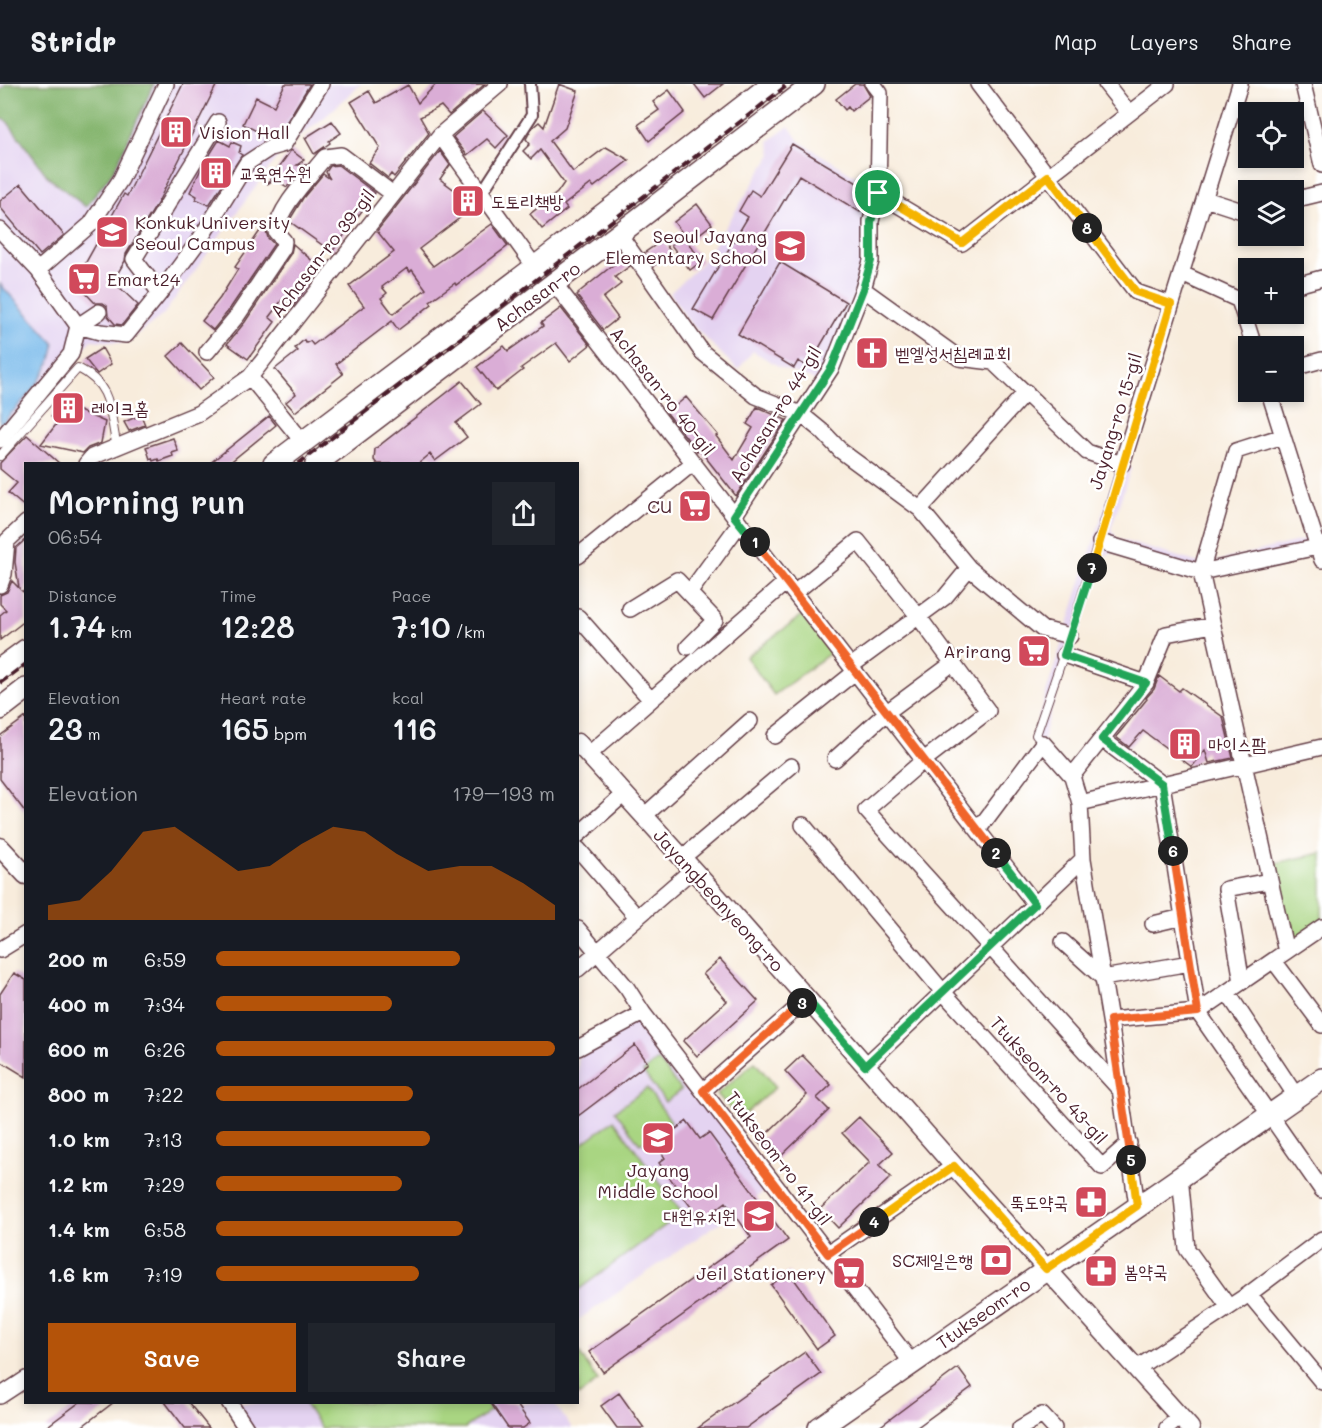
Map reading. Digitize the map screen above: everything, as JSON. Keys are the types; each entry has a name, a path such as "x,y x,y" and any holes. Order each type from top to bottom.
{"main road":[{"name":"Achasan-ro","path":"277,462 772,84"},
{"name":"Achasan-ro","path":"325,461 814,84"},
{"path":"2,662 24,651"},
{"path":"0,709 24,691"},
{"name":"Ttukseom-ro","path":"819,1428 1322,1079"}],"street":[{"path":"38,270 91,224 121,179 166,84"},
{"path":"0,230 38,270 78,326 100,332 126,335 200,239 247,163 270,148 284,144 321,84"},
{"name":"Achasan-ro 39-gil","path":"88,462 92,457 199,413 250,377 440,135 500,84"},
{"path":"481,194 532,115 530,84"},
{"name":"Achasan-ro 44-gil","path":"737,520 832,367 863,289 871,261 871,222 878,193 880,93 873,84"},
{"path":"1106,84 1129,113"},
{"path":"878,193 962,243 1167,84"},
{"name":"Jayang-ro 15-gil","path":"1122,464 1240,84"},
{"path":"1303,84 1322,165"},
{"path":"986,87 1048,176 1136,292 1171,304"},
{"path":"160,293 134,259 218,122"},
{"path":"440,135 535,267"},
{"path":"207,352 237,316 283,248 285,241 276,232 283,212 325,157 341,155 393,194"},
{"path":"1304,197 1322,193"},
{"path":"1205,199 1238,210"},
{"path":"620,234 702,352 756,396 801,414 841,451 920,509 969,568 1042,629 1070,636"},
{"path":"1182,274 1238,297"},
{"path":"1304,283 1322,278"},
{"name":"Achasan-ro 40-gil","path":"554,283 1035,904"},
{"path":"863,289 958,358 993,362 1087,452 1122,464"},
{"path":"0,440 71,354 78,326 99,312"},
{"path":"1304,365 1322,360"},
{"path":"250,377 303,442 325,461"},
{"path":"920,509 1026,392"},
{"path":"1100,543 1201,572 1321,551 1272,402"},
{"path":"1283,436 1236,451 1201,572 1269,881 1280,957 1322,1025"},
{"path":"579,555 693,463"},
{"path":"690,592 737,520"},
{"path":"0,585 4,574 3,541 24,524"},
{"path":"583,749 651,700 790,587 858,540 988,711 924,760 866,810 1121,1091"},
{"path":"775,736 853,669 945,597 969,568"},
{"path":"630,609 677,580 716,620 688,647"},
{"path":"579,618 651,700"},
{"path":"1072,776 1146,683 1166,634 1213,625"},
{"path":"1064,655 1146,683"},
{"path":"835,759 886,712 953,663"},
{"path":"644,816 750,721"},
{"path":"1102,739 1162,784 1198,1012 1322,1190"},
{"path":"865,1066 1083,859 1080,803 1072,776 1043,743 978,830"},
{"path":"1080,803 1322,747"},
{"name":"Jayangbeonyeong-ro","path":"583,749 1137,1368 1179,1424"},
{"path":"579,968 637,917 687,864 791,766"},
{"path":"579,834 624,794"},
{"path":"803,825 943,992"},
{"path":"0,847 24,873"},
{"path":"579,850 637,917"},
{"name":"Ttukseom-ro 43-gil","path":"1083,859 1110,1020 1137,1206"},
{"path":"1242,982 1226,889 1269,881"},
{"path":"1153,924 1183,917"},
{"path":"1110,1020 1198,1012 1322,927"},
{"name":"Ttukseom-ro 41-gil","path":"579,930 627,988 643,1013 912,1363"},
{"path":"0,950 24,935"},
{"path":"1063,942 1103,978 1190,963"},
{"name":"Ttukseom-ro 43-gil","path":"943,992 1102,1167 1129,1143"},
{"path":"1227,993 1296,1096"},
{"name":"Ttukseom-ro 41-gil","path":"703,1091 807,999"},
{"path":"579,1047 643,1013"},
{"path":"828,1254 954,1166"},
{"path":"1180,1176 1187,1249 1228,1306"},
{"path":"1137,1368 1249,1294 1322,1239"},
{"path":"1249,1294 1322,1382"},
{"path":"0,1396 24,1380"},
{"path":"229,1404 246,1428"},
{"path":"1020,1428 1042,1415 1054,1428"}],"lane":[{"path":"0,456 78,368 86,372 103,388 109,400 109,411 117,447"},
{"name":"Jayang-ro 15-gil","path":"1043,743 1036,735 1100,543 1122,464"}],"shaded area":[{"name":"Konkuk University Seoul Campus","path":"0,84 361,84 325,117 283,149 163,315 126,343 91,340 0,449"},
{"name":"Seoul Jayang Elementary School","path":"789,126 799,141 870,185 864,230 867,261 834,349 817,381 780,367 753,351 738,370 689,322 670,293 702,263 772,154 769,141"},
{"path":"1118,464 1131,468 1111,529 1117,539 1196,562 1210,563 1303,540 1308,533 1317,531 1322,534 1322,556 1314,557 1309,552 1215,575 1210,582 1192,573 1114,552 1103,556 1045,729 1042,752 1032,738"},
{"name":"Jayang Middle School","path":"643,1013 774,1185 579,1319 579,1047"},
{"path":"229,1404 555,1404 572,1428 246,1428"}],"green space":[{"path":"7,84 154,84 114,170 86,207 48,177 7,121 0,118 0,90"},
{"path":"808,611 837,648 774,695 746,657"},
{"path":"1322,853 1322,927 1286,952 1266,865"},
{"path":"658,1060 681,1090 665,1102 643,1072"},
{"path":"755,1062 776,1087 739,1119 717,1094"},
{"path":"647,1088 671,1121 640,1144 615,1111"},
{"path":"614,1120 682,1213 579,1289 579,1146"},
{"path":"579,1352 598,1381 579,1395"},
{"path":"305,1404 486,1404 491,1410 465,1428 321,1428"}],"water":[{"path":"0,284 54,343 48,366 42,377 0,426"}],"building":[{"path":"183,84 217,84 157,204 126,254 125,261 113,281 138,305 122,325 115,324 108,316 107,306 103,303 95,303 75,282 124,194 127,196"},
{"path":"285,84 310,84 278,136 270,138 243,124 256,97 274,106"},
{"path":"436,84 485,84 449,115 441,106 420,117 429,133 394,177 391,174 388,178 369,163 380,148 351,102 369,91 376,103 408,85 418,103"},
{"path":"559,84 578,91 565,128 550,141 573,172 606,147 629,160 594,187 591,184 564,205 567,209 542,229 530,214 557,193 564,183 540,150 531,159 523,151 530,144 526,139 532,128 539,122 544,127"},
{"path":"694,84 723,84 705,98"},
{"path":"855,84 863,84 870,96 851,111 848,107 845,110 836,99"},
{"path":"669,90 685,112 649,141 638,125 659,110 653,102"},
{"path":"483,111 508,135 496,148 487,139 467,155 453,137"},
{"path":"332,121 341,133 314,154 305,138"},
{"name":"교육연수원","path":"219,140 230,146 232,142 241,146 239,153 242,155 209,205 196,199 197,196 190,192"},
{"path":"792,144 864,187 860,194 867,198 865,203 860,212 799,175 713,320 693,309 748,217 739,211 751,190 760,196"},
{"path":"291,150 304,160 297,165 306,165 287,187 275,179 267,184"},
{"path":"440,151 450,165 440,179 456,191 464,185 478,204 419,249 433,266 492,224 508,246 456,285 455,283 430,301 432,304 398,330 392,321 336,364 343,374 295,412 286,402 296,394 275,369 298,351 295,348 304,340 306,343 310,341 313,345 364,306 349,286 394,252 377,231","holes":["407,268 410,272 412,270 426,289 393,314 381,298 387,293 382,287"]},
{"path":"338,165 375,193 332,252 289,221 303,198 323,174 330,179 326,172 330,166"},
{"path":"21,184 64,235 40,255 0,207 0,201"},
{"path":"697,204 712,224 689,242 674,222"},
{"path":"262,228 274,244 213,330 202,321 220,298 238,269 235,267"},
{"path":"683,236 702,261 690,270 671,245"},
{"path":"663,240 672,254 653,266 644,253"},
{"path":"293,244 317,265 304,284 307,287 292,308 282,300 269,317 275,322 248,359 227,344 245,322 291,253"},
{"path":"623,257 630,266 615,277 621,284 603,298 618,318 603,330 577,296"},
{"path":"780,262 846,302 808,367 798,361 794,368 738,334"},
{"path":"561,308 590,345 570,361 556,343 521,368 523,370 496,391 477,367 504,346 508,351 543,326 541,323"},
{"path":"182,343 214,377 199,390 168,356"},
{"path":"102,348 111,364 97,374 85,359"},
{"path":"462,381 481,404 456,423 467,437 435,461 430,454 420,462 376,462 375,449"},
{"path":"686,397 718,435 716,436 734,460 753,428 747,424 757,407 786,420 736,496 667,413"},
{"path":"63,404 105,422 101,443 88,448 83,453 41,444 58,422 51,416"},
{"path":"141,415 145,425 129,431 124,422"},
{"path":"269,416 276,425 230,462 212,462"},
{"path":"27,435 58,462 24,462 24,506 8,493 17,483 0,469 0,463"},
{"path":"173,438 178,451 172,453 173,456 159,461 150,459 146,447"},
{"path":"24,541 24,591 22,591 24,592 24,622 0,640 0,615 6,610 0,604 0,595 7,592 12,581 19,588 15,562 16,548"},
{"name":"마이스팜","path":"1159,676 1179,691 1182,688 1223,717 1233,758 1209,763 1205,750 1192,767 1143,731 1129,747 1116,737 1147,699"},
{"path":"24,718 24,810 0,779 0,736"},
{"path":"720,959 758,1001 697,1056 683,1041 727,1001 703,974"},
{"path":"14,973 24,979 24,1076 0,1061 0,994"},
{"path":"635,1045 648,1063 579,1115 579,1088"},
{"path":"802,1055 831,1085 817,1098 829,1110 776,1161 758,1142 807,1095 785,1071"},
{"path":"859,1117 893,1152 879,1165 891,1177 838,1228 820,1209 870,1162 842,1133"},
{"path":"687,1121 700,1139 709,1133 788,1240 603,1372 589,1352 751,1237 726,1202 701,1221 659,1163 665,1158 656,1144"},
{"path":"789,1272 835,1336 817,1349 771,1285"},
{"path":"805,1352 821,1374 746,1428 698,1428"},
{"path":"958,1368 972,1387 916,1428 878,1428"},
{"path":"619,1393 644,1428 617,1428 601,1406"},
{"path":"77,1404 111,1404 80,1428 45,1428"},
{"path":"167,1404 190,1404 209,1428 185,1428"},
{"path":"491,1404 516,1404 530,1423 523,1428 508,1428"}],"railway":[{"path":"301,462 789,84"},
{"path":"0,683 24,665"}],"place":[{"name":"Vision Hall","path":"176,132"},
{"name":"교육연수원","path":"216,173"},
{"name":"도토리책방","path":"468,201"},
{"name":"Konkuk University Seoul Campus","path":"112,232"},
{"name":"Seoul Jayang Elementary School","path":"790,246"},
{"name":"Emart24","path":"84,279"},
{"name":"벧엘성서침례교회","path":"872,353"},
{"name":"레이크홈","path":"68,408"},
{"name":"CU","path":"695,506"},
{"name":"Arirang","path":"1034,651"},
{"name":"마이스팜","path":"1185,744"},
{"name":"Jayang Middle School","path":"658,1138"},
{"name":"뚝도약국","path":"1091,1202"},
{"name":"대원유치원","path":"759,1216"},
{"name":"SC제일은행","path":"996,1260"},
{"name":"봄약국","path":"1101,1271"},
{"name":"Jeil Stationery","path":"849,1273"}],"route":[{"path":"1048,176 1136,292 1171,304 1064,655 1146,683 1102,739 1162,784 1198,1012 1110,1020 1137,1206 1046,1269 954,1166 828,1254 703,1091 807,999 865,1066 1035,904 734,516 832,367 863,289 871,261 871,222 878,193 962,243 1048,176"}]}
